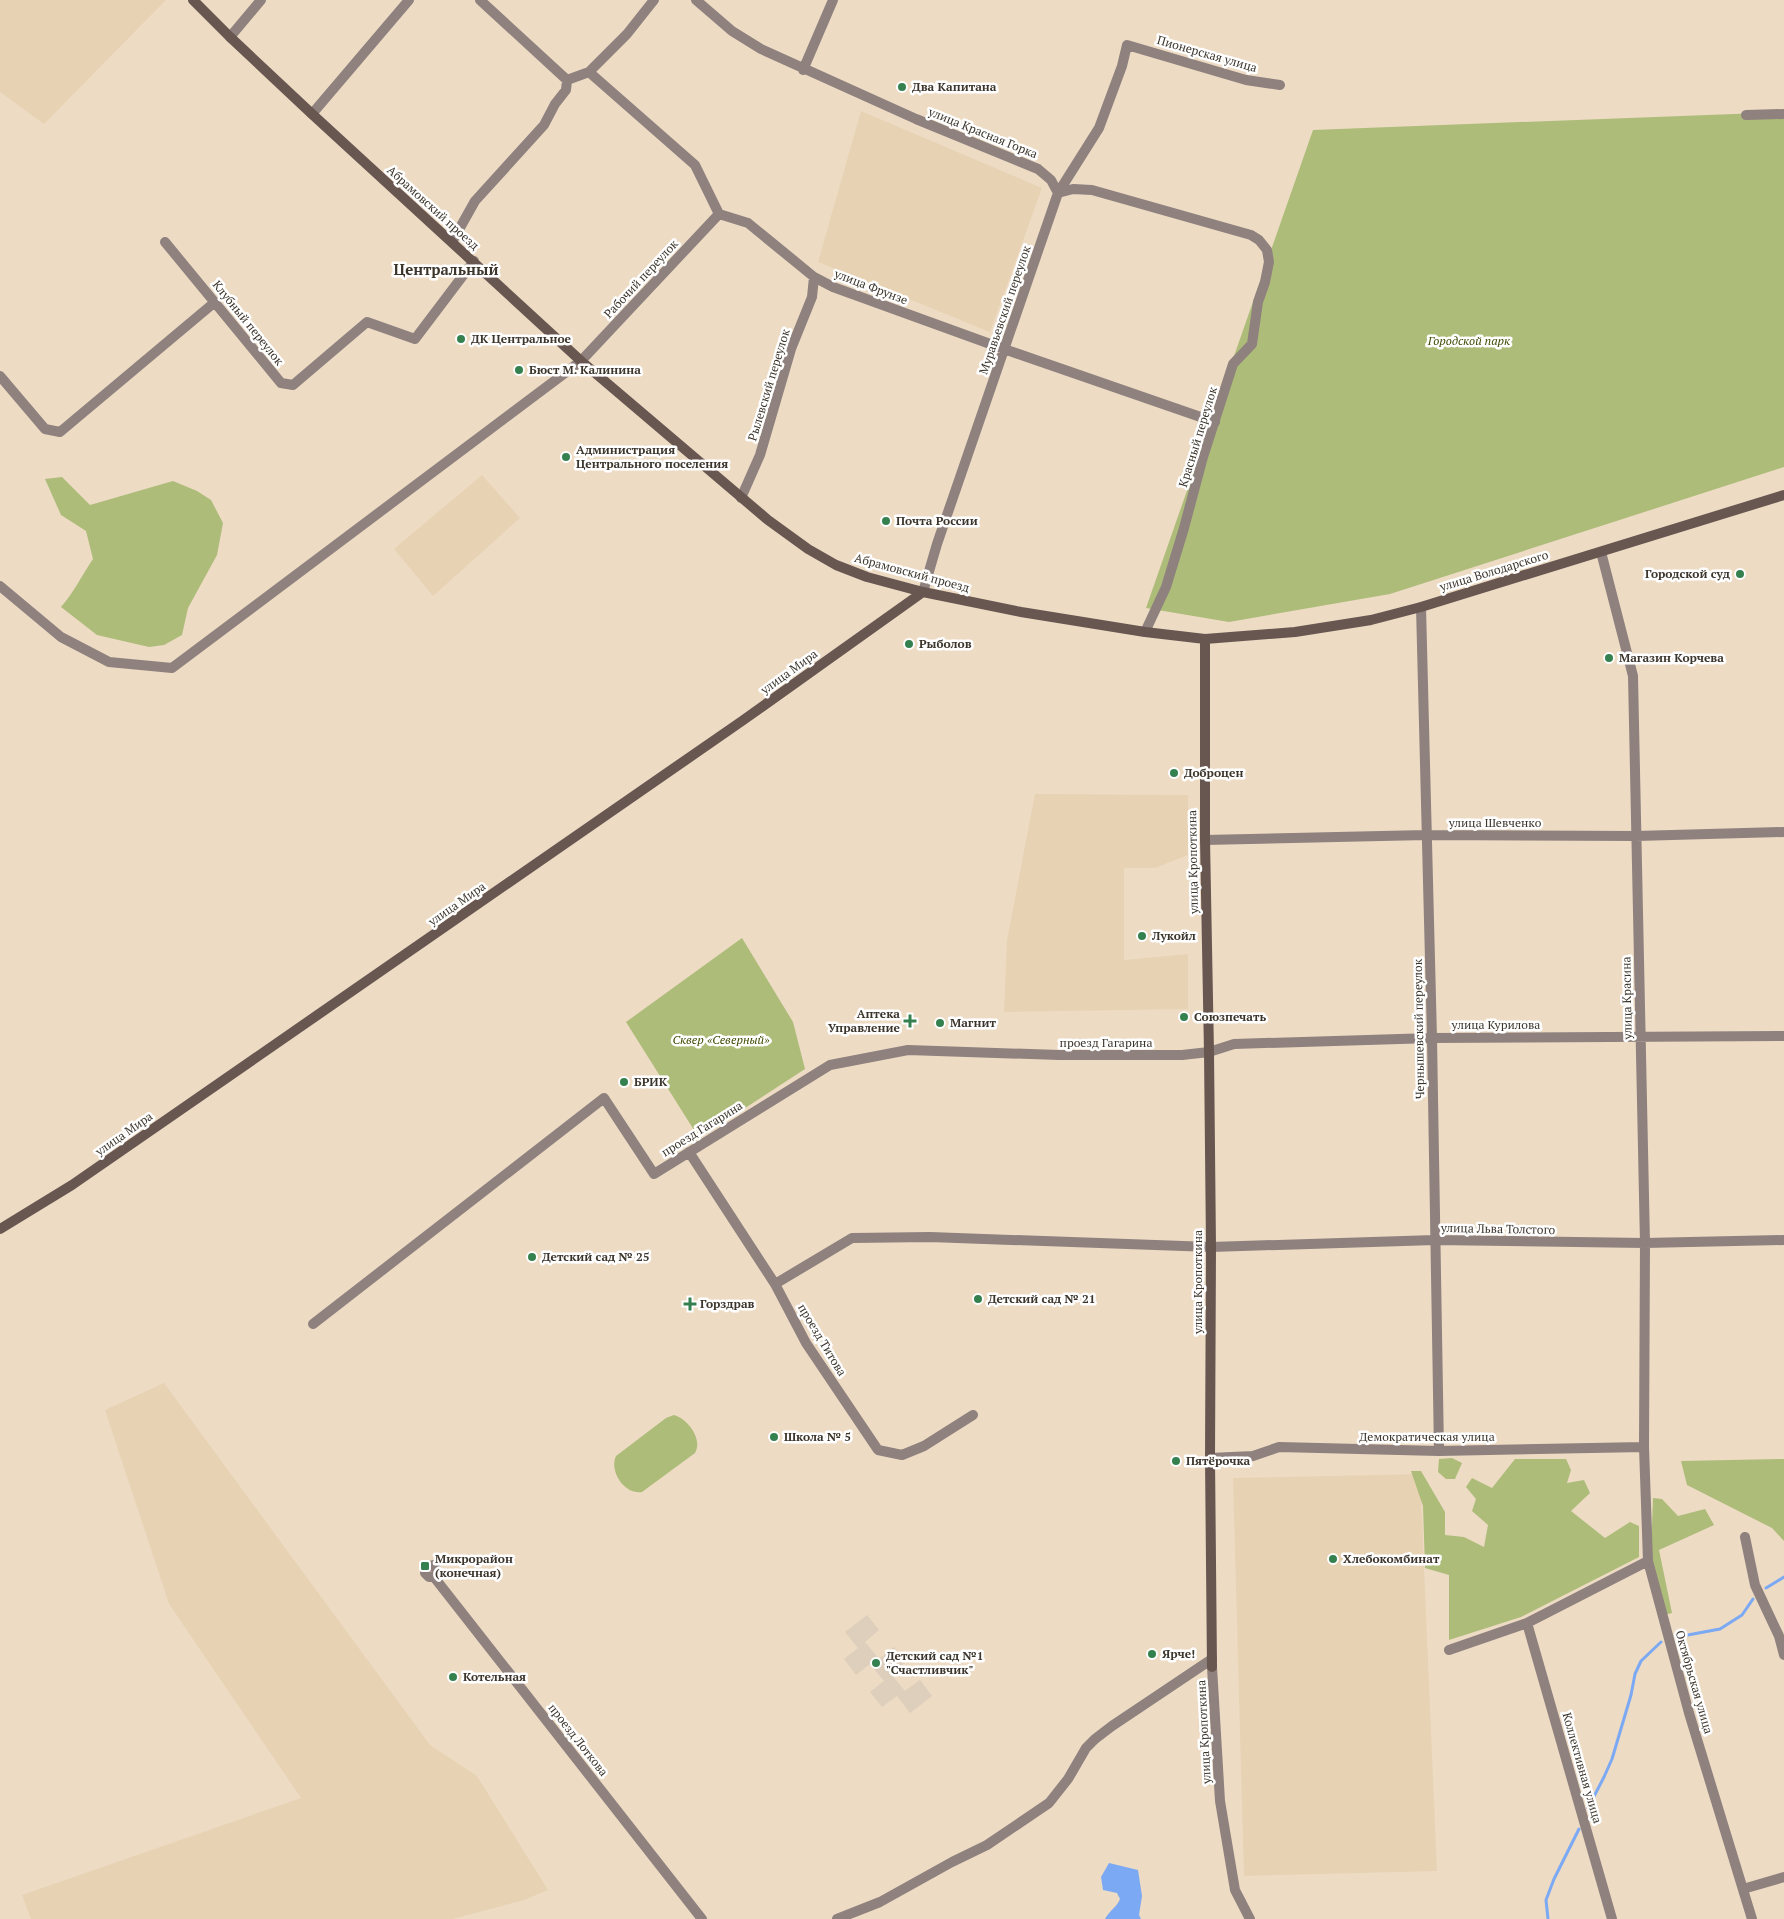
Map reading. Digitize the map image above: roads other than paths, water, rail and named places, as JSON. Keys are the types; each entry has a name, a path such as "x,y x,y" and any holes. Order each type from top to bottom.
{"street":[{"name":"Абрамовский проезд","path":"193,0 312,114 581,361 741,498 808,549 836,565 867,577 923,592 1030,614 1144,632 1206,639"},
{"path":"230,37 261,0"},
{"path":"312,114 409,0"},
{"path":"480,0 567,80"},
{"path":"567,80 588,72 627,34 654,0"},
{"name":"улица Красная Горка","path":"696,0 732,32 761,49 916,119 1038,169 1051,180 1058,193"},
{"path":"804,70 833,0"},
{"name":"Пионерская улица","path":"1127,44 1246,80 1280,85"},
{"name":"Муравьевский переулок","path":"923,592 937,544 1058,193 1099,128 1122,66 1127,44"},
{"path":"588,72 694,164 719,214"},
{"path":"452,242 475,201 544,125 555,104 566,90 567,80"},
{"path":"1746,115 1784,114"},
{"name":"Красный переулок","path":"1058,193 1073,189 1092,190 1251,235 1259,240 1267,250 1269,262 1258,302 1252,344 1233,364 1203,456 1166,587 1144,632"},
{"name":"улица Фрунзе","path":"719,214 748,223 814,278 833,287 1215,422"},
{"name":"Рабочий переулок","path":"0,586 61,637 109,662 172,668 581,361 719,214"},
{"name":"Клубный переулок","path":"165,242 281,383 293,385 368,322 416,339 474,261"},
{"name":"Рылевский переулок","path":"741,498 760,455 791,349 812,297 814,278"},
{"path":"0,376 45,428 60,432 215,302"},
{"name":"улица Володарского","path":"1206,639 1295,632 1371,620 1421,607 1784,495"},
{"name":"улица Красина","path":"1601,552 1633,676 1645,1243 1644,1447"},
{"name":"улица Мира","path":"0,1230 96,1169 734,727 923,592"},
{"name":"Чернышевский переулок","path":"1421,607 1432,1038 1439,1450"},
{"name":"улица Кропоткина","path":"1206,639 1205,840 1211,1247 1210,1458 1212,1663 1220,1800 1236,1890 1250,1919"},
{"name":"улица Шевченко","path":"1205,840 1426,835 1636,836 1784,832"},
{"name":"улица Курилова","path":"1209,1052 1234,1044 1432,1038 1784,1036"},
{"name":"проезд Гагарина","path":"313,1324 604,1098 654,1174 830,1065 908,1050 1059,1056 1182,1055 1209,1052"},
{"name":"проезд Титова","path":"689,1152 775,1284 806,1343 878,1450 902,1455 924,1446 973,1415"},
{"name":"улица Льва Толстого","path":"775,1284 852,1238 930,1237 1211,1247 1435,1240 1645,1243 1784,1240"},
{"name":"Демократическая улица","path":"1210,1458 1253,1456 1279,1447 1439,1450 1644,1447"},
{"name":"Октябрьская улица","path":"1644,1447 1648,1561 1689,1713 1752,1919"},
{"path":"1745,1537 1755,1585 1779,1636 1784,1655"},
{"path":"1449,1650 1527,1623 1648,1561"},
{"name":"проезд Лоткова","path":"434,1576 702,1919"},
{"name":"Коллективная улица","path":"1527,1623 1612,1919"},
{"path":"837,1919 880,1902 987,1845 1048,1803 1068,1780 1086,1748 1095,1739 1112,1726 1212,1663"},
{"path":"1743,1889 1784,1877"}],"water":[{"path":"1109,1863 1138,1870 1142,1896 1139,1915 1141,1919 1105,1919 1120,1899 1117,1893 1103,1890 1101,1877"}],"waterway":[{"path":"1766,1588 1784,1577"},
{"path":"1677,1637 1720,1629 1742,1615 1753,1599"},
{"path":"1588,1808 1612,1759 1631,1695 1635,1674 1641,1661 1661,1642"},
{"path":"1548,1919 1546,1900 1554,1879 1579,1829"}],"place":[{"name":"Два Капитана","path":"902,87"},
{"name":"ДК Центральное","path":"461,339"},
{"name":"Бюст М. Калинина","path":"519,370"},
{"name":"Администрация Центрального поселения","path":"566,457"},
{"name":"Почта России","path":"886,521"},
{"name":"Городской суд","path":"1740,574"},
{"name":"Рыболов","path":"909,644"},
{"name":"Магазин Корчева","path":"1609,658"},
{"name":"Доброцен","path":"1174,773"},
{"name":"Лукойл","path":"1142,936"},
{"name":"Союзпечать","path":"1184,1017"},
{"name":"Аптека Управление","path":"910,1021"},
{"name":"Магнит","path":"940,1023"},
{"name":"БРИК","path":"624,1082"},
{"name":"Детский сад № 25","path":"532,1257"},
{"name":"Детский сад № 21","path":"978,1299"},
{"name":"Горздрав","path":"690,1304"},
{"name":"Школа № 5","path":"774,1437"},
{"name":"Пятёрочка","path":"1176,1461"},
{"name":"Хлебокомбинат","path":"1333,1559"},
{"name":"Микрорайон (конечная)","path":"425,1566"},
{"name":"Ярче!","path":"1152,1654"},
{"name":"Детский сад №1 \"Счастливчик\"","path":"876,1663"},
{"name":"Котельная","path":"453,1677"}],"district":[{"name":"Центральный","path":"446,270"}],"park label":[{"name":"Городской парк","path":"1469,341"},
{"name":"Сквер «Северный»","path":"721,1040"}]}
